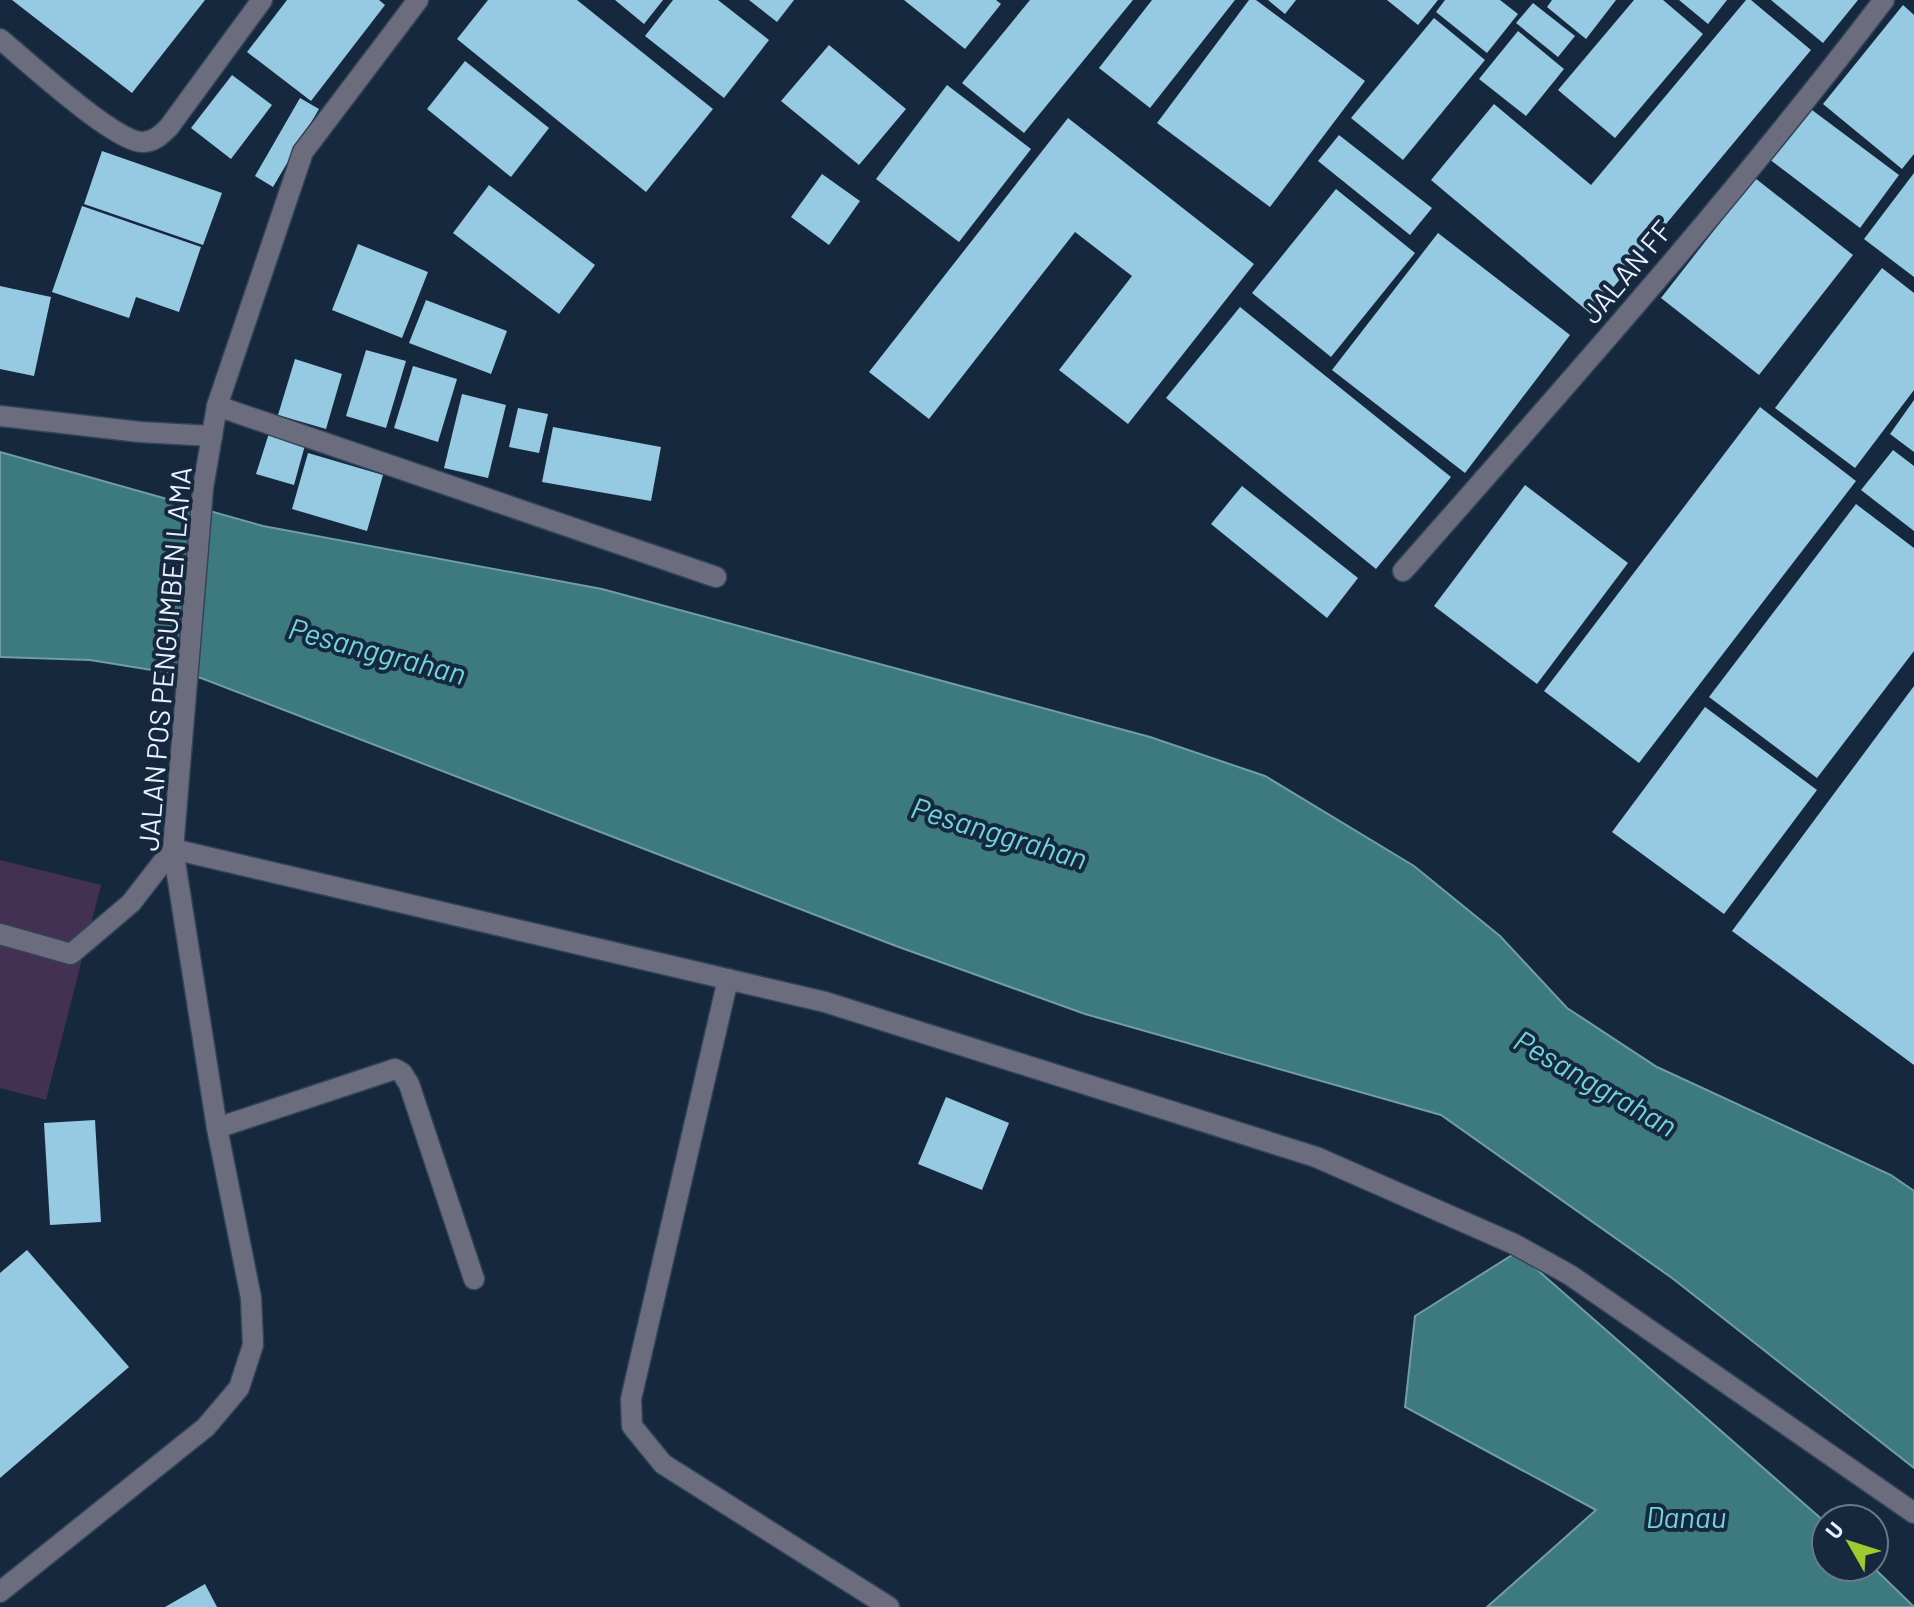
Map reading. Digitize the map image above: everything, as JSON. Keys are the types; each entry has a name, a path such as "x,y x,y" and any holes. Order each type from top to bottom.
{"street":[{"path":"0,39 94,117 132,141 151,141 169,127 262,0"},
{"name":"JALAN POS PENGUMBEN LAMA","path":"0,1592 206,1427 239,1388 253,1345 251,1298 217,1128 173,849 203,488 217,406 303,152 418,0"},
{"name":"JALAN FF","path":"1403,571 1639,302 1809,100 1884,0"},
{"path":"217,406 716,577"},
{"path":"0,416 140,432 212,436"},
{"path":"0,934 71,954 131,903 173,849 825,1002 1316,1157 1514,1244 1570,1275 1914,1513"},
{"path":"728,979 631,1399 632,1426 663,1464 889,1607"},
{"path":"217,1128 395,1069 402,1073 409,1084 474,1279"},
{"path":"0,1600 5,1607"}],"shaded area":[{"path":"0,860 101,885 46,1100 0,1088"}],"water":[{"name":"Pesanggrahan","path":"0,452 263,526 602,589 1150,737 1265,776 1414,866 1500,936 1567,1008 1657,1067 1891,1175 1914,1191 1914,1468 1672,1278 1441,1115 1085,1014 896,946 201,678 90,660 0,657"},
{"name":"Danau","path":"1517,1252 1810,1509 1810,1583 1889,1583 1914,1607 1487,1607 1596,1510 1405,1407 1415,1316"}],"building":[{"path":"12,0 205,0 132,93"},
{"path":"287,0 379,0 385,5 311,101 247,52"},
{"path":"488,0 577,0 713,109 646,192 457,39"},
{"path":"615,0 663,0 644,24"},
{"path":"673,0 718,0 769,40 724,98 645,36"},
{"path":"749,0 794,0 777,22"},
{"path":"904,0 996,0 1001,4 965,49"},
{"path":"1030,0 1133,0 1024,133 962,83"},
{"path":"1152,0 1235,0 1150,108 1099,68"},
{"path":"1249,0 1256,0 1365,81 1270,207 1157,123"},
{"path":"1268,0 1296,0 1285,14"},
{"path":"1387,0 1438,0 1418,25"},
{"path":"1445,0 1500,0 1518,14 1487,53 1436,12"},
{"path":"1552,0 1616,0 1586,39 1547,7"},
{"path":"1634,0 1663,0 1703,34 1615,138 1558,90"},
{"path":"1679,0 1727,0 1708,24"},
{"path":"1746,0 1751,0 1811,50 1591,314 1431,180 1494,104 1591,185"},
{"path":"1771,0 1858,0 1823,43"},
{"path":"1533,3 1575,36 1558,57 1516,23"},
{"path":"1903,5 1914,15 1914,154 1902,169 1823,104"},
{"path":"1434,18 1485,60 1403,160 1351,118"},
{"path":"1518,31 1564,69 1526,116 1479,79"},
{"path":"829,45 906,109 859,165 781,101"},
{"path":"465,61 549,128 511,177 427,109"},
{"path":"232,75 272,105 231,159 191,128"},
{"path":"947,85 1031,149 959,242 876,179"},
{"path":"300,98 319,109 273,187 255,176"},
{"path":"1808,107 1899,175 1860,228 1769,159"},
{"path":"1068,118 1254,264 1128,424 1059,370 1132,276 1075,232 929,419 869,372"},
{"path":"1339,135 1432,208 1410,235 1318,161"},
{"path":"102,151 222,193 203,245 84,204"},
{"path":"1914,173 1914,277 1864,239"},
{"path":"822,174 860,201 829,245 791,217"},
{"path":"1755,178 1853,255 1759,375 1661,298"},
{"path":"489,185 595,265 559,314 453,233"},
{"path":"1336,189 1415,253 1331,357 1252,293"},
{"path":"82,206 201,247 179,312 136,297 129,318 52,292"},
{"path":"1438,233 1570,335 1465,473 1332,370"},
{"path":"358,244 428,272 402,338 332,310"},
{"path":"1882,268 1914,293 1914,390 1855,468 1775,408"},
{"path":"0,286 51,297 34,376 0,369"},
{"path":"426,300 507,331 491,374 409,343"},
{"path":"1240,307 1451,477 1376,569 1166,398"},
{"path":"366,350 406,361 386,428 346,416"},
{"path":"295,359 342,374 326,429 278,415"},
{"path":"413,366 457,379 438,442 394,428"},
{"path":"462,394 506,405 488,478 444,468"},
{"path":"1914,400 1914,452 1890,434"},
{"path":"1760,407 1856,481 1639,763 1544,691"},
{"path":"518,408 548,414 539,453 509,447"},
{"path":"271,427 307,438 294,485 256,474"},
{"path":"553,427 661,447 651,501 542,482"},
{"path":"1893,450 1914,466 1914,531 1861,490"},
{"path":"308,453 383,475 367,531 292,509"},
{"path":"1525,485 1628,563 1537,684 1434,606"},
{"path":"1242,486 1358,578 1327,618 1211,524"},
{"path":"1856,504 1914,548 1914,651 1817,778 1709,697"},
{"path":"1914,686 1914,1065 1732,931"},
{"path":"1705,707 1817,790 1724,914 1612,832"},
{"path":"946,1097 1009,1123 982,1190 918,1164"},
{"path":"95,1120 101,1222 50,1225 44,1123"},
{"path":"27,1250 129,1367 0,1478 0,1273"},
{"path":"205,1584 217,1607 165,1607"}]}
